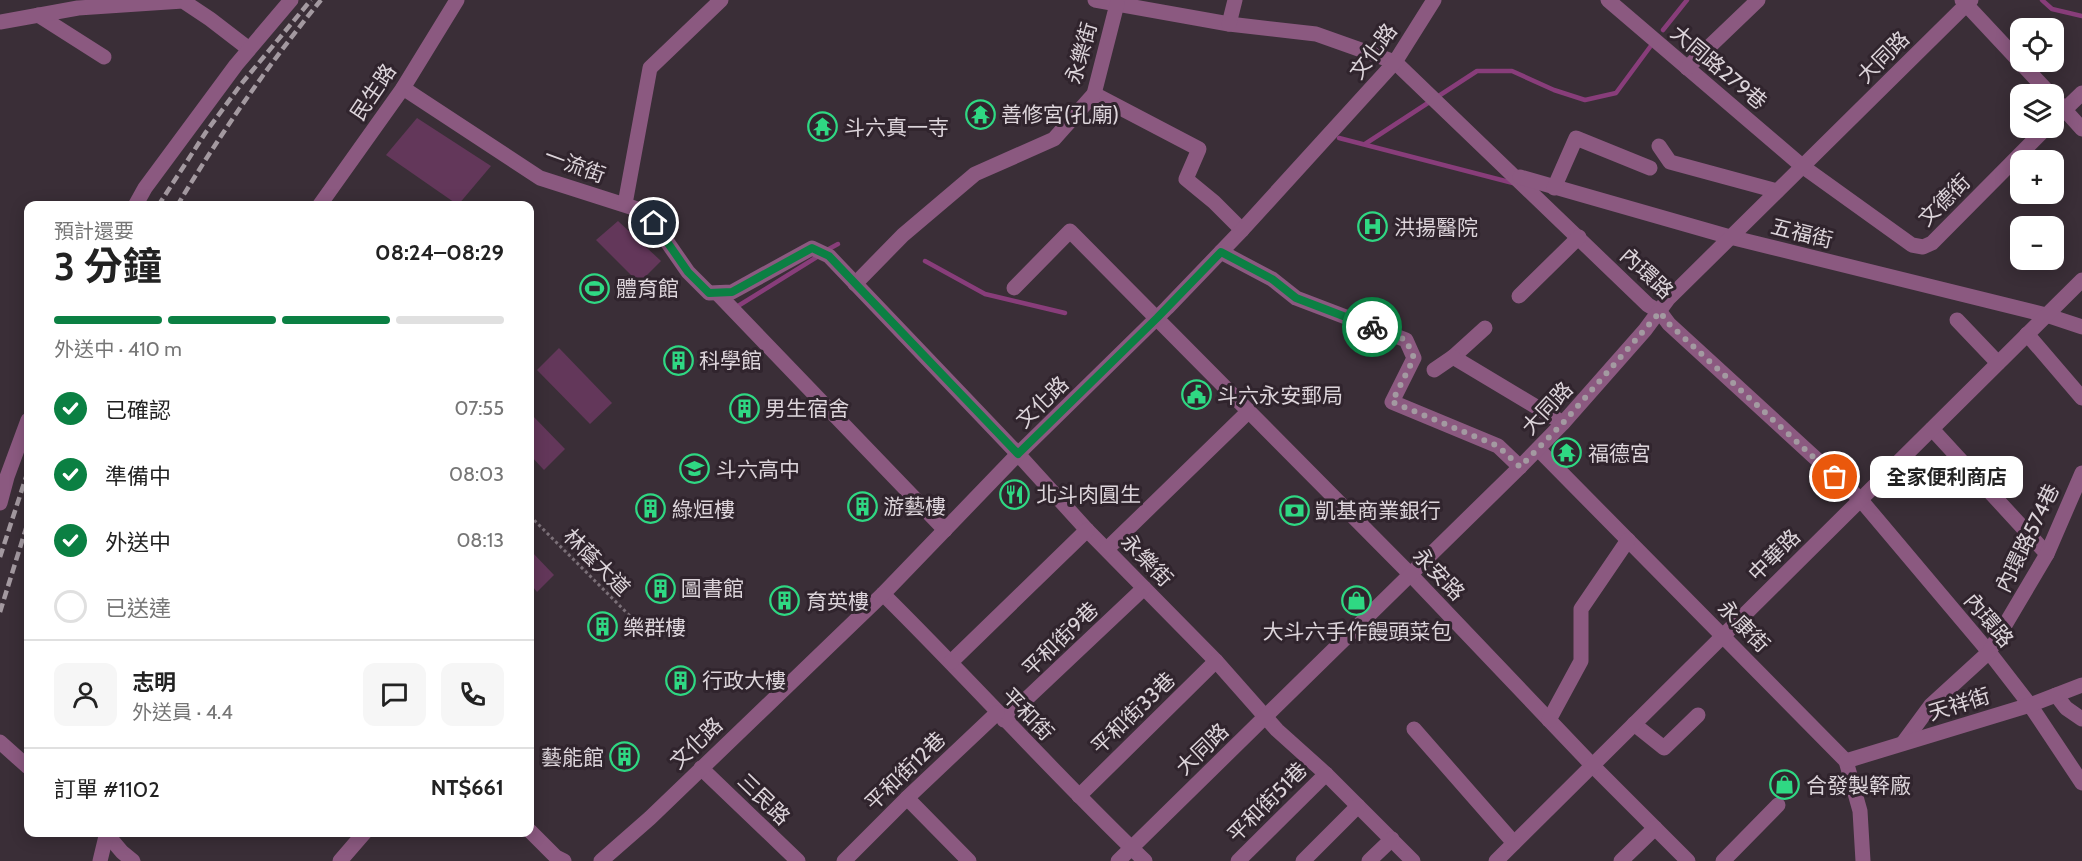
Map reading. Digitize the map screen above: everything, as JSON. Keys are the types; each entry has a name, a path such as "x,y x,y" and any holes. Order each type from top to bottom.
{"street":[{"path":"138,201 249,49 291,0"},
{"name":"民生路","path":"323,201 403,88 457,0"},
{"path":"625,204 650,68 721,0"},
{"name":"內環路","path":"1095,0 1134,4 1229,24 1316,34 1395,62 1648,305 1660,312 1669,324 1860,500 1989,652 2030,705 2082,783"},
{"path":"1229,24 1235,0"},
{"name":"文化路","path":"601,861 650,818 883,594 1018,454 1221,252 1395,62 1434,0"},
{"name":"大同路279巷","path":"1608,0 1802,166"},
{"path":"1687,68 1758,0"},
{"path":"0,22 78,8 183,1 249,49"},
{"path":"1966,2 2041,84"},
{"name":"大同路","path":"1118,861 1538,449 1660,312 1668,299 1966,2"},
{"name":"永樂街","path":"855,284 903,235 975,174 1054,139 1094,94 1117,4"},
{"path":"38,15 104,57"},
{"name":"一流街","path":"403,88 540,178 637,209 654,223 688,272 709,293 718,294 945,530"},
{"path":"2064,105 2082,93"},
{"path":"1094,94 1199,149 1186,179 1214,202 1242,230"},
{"path":"2064,115 2082,129"},
{"path":"1554,188 1576,138 1650,168"},
{"name":"文德街","path":"1802,166 1912,245 1923,247 1932,243 2036,138"},
{"path":"1659,146 1670,162 1776,191"},
{"name":"五福街","path":"1513,175 1725,242 2036,324 2082,327"},
{"name":"永安路","path":"1014,288 1070,231 1411,575 1592,765 1688,861"},
{"path":"1519,296 1579,237"},
{"name":"永樂街","path":"718,294 732,292 812,248 829,256 1018,454 1087,530 1216,661 1277,730 1326,774 1413,861"},
{"path":"1221,252 1272,279 1296,298 1406,340 1414,358 1392,402 1498,446 1520,467"},
{"name":"中華路","path":"1496,861 2082,280"},
{"path":"1957,320 1998,363"},
{"path":"2036,324 2082,398"},
{"path":"1434,370 1454,357 1485,328"},
{"path":"1454,357 1563,423"},
{"path":"1107,549 1249,411"},
{"path":"1932,429 2047,554"},
{"path":"0,503 24,431"},
{"name":"永康街","path":"1538,449 1846,761 1860,811 1863,861"},
{"name":"內環路574巷","path":"1903,743 1931,705 1989,652 2047,554 2082,473"},
{"path":"951,662 1087,530"},
{"path":"1549,720 1581,661 1581,609 1628,540"},
{"name":"平和街9巷","path":"1001,716 1144,588"},
{"name":"平和街","path":"883,594 1145,861"},
{"name":"平和街33巷","path":"1079,796 1216,661"},
{"name":"天祥街","path":"1846,761 2030,705 2082,685"},
{"path":"2056,695 2066,708 2082,719"},
{"path":"1634,724 1664,748 1698,715"},
{"name":"平和街12巷","path":"844,861 907,798 1001,716"},
{"path":"1414,729 1514,843"},
{"path":"0,742 24,763"},
{"name":"三民路","path":"701,768 798,861"},
{"name":"平和街51巷","path":"1238,861 1326,774"},
{"path":"907,798 969,861"},
{"path":"1303,861 1358,806"},
{"path":"1723,861 1778,806"},
{"path":"1621,861 1655,828"},
{"path":"534,835 556,857 564,861"},
{"path":"100,861 105,837"},
{"path":"109,837 133,861"},
{"path":"340,861 361,837"},
{"path":"1369,861 1392,838"}],"path":[{"name":"林蔭大道","path":"534,520 643,630"}],"shaded area":[{"path":"417,118 491,166 461,201 452,201 386,155"},
{"path":"618,221 661,261 639,283 596,240"},
{"path":"559,348 612,403 590,424 537,370"},
{"path":"534,417 565,449 544,470 534,459"},
{"path":"534,554 554,575 537,592 534,588"}],"waterway":[{"path":"1663,30 1687,0"},
{"path":"2042,0 2052,9 2082,16"},
{"path":"1365,144 1477,71 1512,71 1554,90 1585,100 1616,93 1650,47"},
{"path":"1339,138 1513,183"},
{"path":"827,250 838,244"},
{"path":"738,306 820,255"},
{"path":"925,261 985,294 1065,313"}],"railway":[{"path":"161,201 206,132 242,83 311,0"},
{"path":"180,201 245,100 321,0"},
{"path":"0,557 24,483"},
{"path":"0,612 24,535"}],"way so far":[{"path":"1372,327 1406,340 1414,358 1392,402 1498,446 1520,467 1563,423 1660,312 1669,324 1835,477"}],"place":[{"name":"善修宮(孔廟)","path":"980,114"},
{"name":"斗六真一寺","path":"823,127"},
{"name":"洪揚醫院","path":"1373,227"},
{"name":"體育館","path":"595,288"},
{"name":"科學館","path":"678,360"},
{"name":"斗六永安郵局","path":"1196,395"},
{"name":"男生宿舍","path":"744,408"},
{"name":"福德宮","path":"1567,453"},
{"name":"斗六高中","path":"695,469"},
{"name":"全家便利商店","path":"1835,477"},
{"name":"北斗肉圓生","path":"1015,494"},
{"name":"游藝樓","path":"862,506"},
{"name":"綠烜樓","path":"651,509"},
{"name":"凱基商業銀行","path":"1294,510"},
{"name":"圖書館","path":"660,588"},
{"name":"大斗六手作饅頭菜包","path":"1357,600"},
{"name":"育英樓","path":"785,601"},
{"name":"樂群樓","path":"602,627"},
{"name":"行政大樓","path":"681,680"},
{"name":"藝能館","path":"625,757"},
{"name":"合發製簳廠","path":"1785,785"}],"route":[{"path":"654,223 688,272 709,293 732,292 812,248 829,256 1018,454 1221,252 1272,279 1296,298 1372,327"}]}
